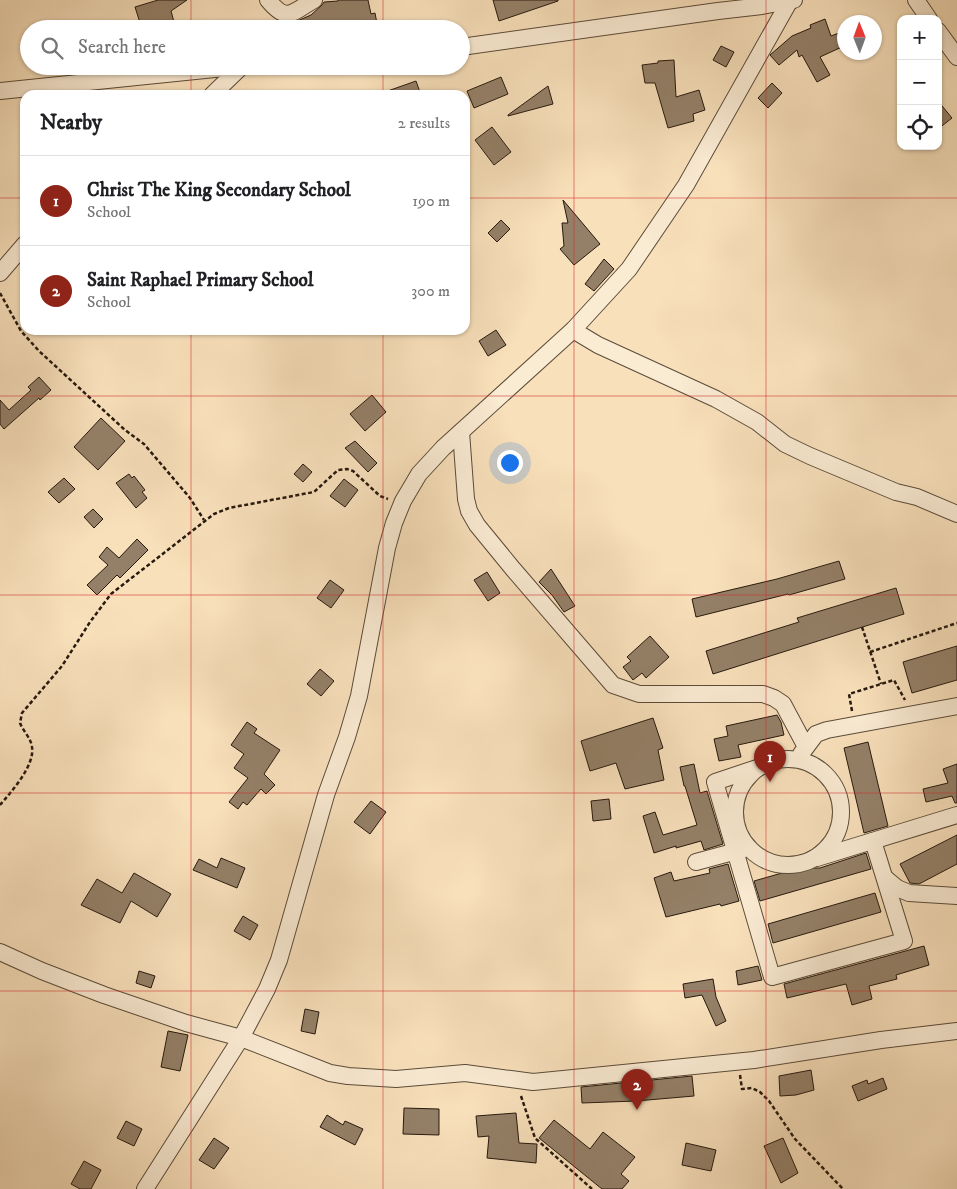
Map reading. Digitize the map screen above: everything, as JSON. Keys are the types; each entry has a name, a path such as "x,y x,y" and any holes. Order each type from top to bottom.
{"street":[{"path":"268,0 281,14 287,14 314,0"},
{"path":"916,0 926,15"},
{"path":"470,46 680,18 761,3 792,1"},
{"path":"145,1189 241,1038 267,989 279,960 326,795 350,729 359,696 387,548 403,501 419,474 443,448 573,330 629,269 686,185 792,1"},
{"path":"942,36 957,57"},
{"path":"0,91 156,75"},
{"path":"217,90 233,75"},
{"path":"0,273 20,250"},
{"path":"573,330 598,345 716,399 757,422 786,444 810,456 896,492 917,497 957,514"},
{"path":"461,432 466,499 469,512 512,570 613,685 639,694 763,694 783,704 802,754 827,775 835,787 840,800 842,815 832,842 810,860"},
{"path":"873,841 904,941 772,977 742,850 715,782 773,761 788,759 802,754 816,734 822,732 957,706"},
{"path":"742,850 745,843 738,830 735,816 736,802 740,788 749,776 760,767"},
{"path":"696,862 742,850 755,853 781,864 796,864 957,815"},
{"path":"885,878 897,888 909,893 957,896"},
{"path":"0,952 42,971 104,995 186,1023 241,1038 330,1073 396,1079 444,1074 478,1074 516,1081 548,1081 739,1061 957,1031"}],"path":[{"path":"0,293 20,329"},
{"path":"25,335 39,351 144,444 190,498 204,520"},
{"path":"0,805 18,785 30,760 33,748 20,722 22,713 62,666 90,622 111,594 204,520 229,508 314,492 338,470 346,469 353,471 380,496 403,501"},
{"path":"870,652 957,623"},
{"path":"862,627 881,684"},
{"path":"856,725 848,694 894,680 913,714"},
{"path":"739,1061 742,1088 752,1088 770,1101 795,1139 843,1189"},
{"path":"516,1081 535,1138 592,1189"}],"building":[{"path":"158,0 187,0 171,11 173,20 139,20 135,7"},
{"path":"368,0 371,14 375,13 376,20 300,20 311,15 324,2"},
{"path":"493,0 558,0 558,1 499,21"},
{"path":"825,19 831,36 837,34 837,49 820,57 830,75 817,82 802,55 799,57 797,50 779,65 770,55 792,36 811,28 810,25"},
{"path":"721,46 734,52 726,67 713,60"},
{"path":"674,60 676,97 699,90 705,110 693,114 694,121 668,128 655,83 645,83 642,65"},
{"path":"501,77 508,94 474,108 469,90"},
{"path":"416,81 419,90 390,90"},
{"path":"772,83 782,93 768,108 758,98"},
{"path":"548,86 553,104 508,116 508,115"},
{"path":"942,106 952,118 942,126"},
{"path":"492,127 511,152 494,165 475,140"},
{"path":"563,200 600,244 574,265 560,249 564,246 562,223 568,223"},
{"path":"501,220 510,229 497,242 488,233"},
{"path":"604,259 614,269 594,291 585,284"},
{"path":"496,330 506,345 488,356 479,341"},
{"path":"39,377 51,390 40,400 39,398 4,429 0,424 0,400 9,410 31,390 28,387"},
{"path":"372,395 386,412 365,431 350,414"},
{"path":"101,418 125,441 98,470 74,447"},
{"path":"355,441 377,463 368,472 345,448"},
{"path":"303,464 312,472 303,482 294,474"},
{"path":"129,474 132,478 134,476 145,490 142,492 147,498 136,508 116,483"},
{"path":"64,478 75,489 59,503 48,492"},
{"path":"344,479 358,490 345,507 330,496"},
{"path":"93,509 103,519 94,528 84,517"},
{"path":"137,539 148,550 120,578 117,575 97,595 87,585 108,565 99,557 107,547 119,558"},
{"path":"839,561 845,579 789,595 696,617 692,599 777,579"},
{"path":"551,569 575,606 564,612 552,595 539,582"},
{"path":"487,572 500,593 488,601 474,580"},
{"path":"330,580 344,590 331,608 317,598"},
{"path":"896,588 904,614 713,674 706,651 799,622 797,618"},
{"path":"650,636 669,657 646,678 642,673 633,680 623,667 631,661 627,657"},
{"path":"957,646 957,680 912,693 903,662"},
{"path":"320,669 334,681 321,696 307,684"},
{"path":"777,715 784,735 738,745 741,757 719,761 714,739 728,736 726,726"},
{"path":"653,718 663,748 658,750 664,780 625,789 616,763 590,771 581,741"},
{"path":"247,722 257,729 254,733 280,750 264,774 275,785 266,794 261,789 247,805 243,802 238,809 229,802 248,778 234,768 244,754 231,745"},
{"path":"868,742 888,826 864,833 844,748"},
{"path":"694,764 700,793 707,791 723,844 704,850 701,841 654,853 643,816 655,812 663,835 697,825 684,786 680,767"},
{"path":"957,764 957,803 955,803 952,796 926,802 923,789 948,783 943,769"},
{"path":"609,799 611,819 593,821 591,801"},
{"path":"371,801 386,812 370,834 354,822"},
{"path":"957,835 957,864 919,884 910,883 900,864"},
{"path":"866,853 871,869 760,901 754,881 810,865 814,868 820,868"},
{"path":"221,858 245,868 237,888 193,870 199,859 217,868"},
{"path":"728,864 739,901 666,917 654,878 671,872 674,881 710,873 709,869"},
{"path":"134,873 171,894 157,917 131,901 120,923 81,905 97,879 122,893"},
{"path":"875,893 881,912 773,943 768,924"},
{"path":"243,916 258,925 250,940 234,931"},
{"path":"924,946 929,965 896,975 897,979 869,986 872,999 852,1005 846,984 787,998 784,984"},
{"path":"758,966 762,980 738,985 736,971"},
{"path":"139,971 155,976 151,988 136,983"},
{"path":"713,979 716,997 726,1021 716,1026 702,995 685,998 683,984"},
{"path":"305,1009 319,1012 315,1034 301,1031"},
{"path":"168,1031 188,1035 180,1071 161,1067"},
{"path":"811,1070 814,1090 796,1095 780,1096 779,1076"},
{"path":"692,1076 694,1096 582,1103 581,1087"},
{"path":"883,1078 887,1089 858,1101 852,1086 867,1080 868,1084"},
{"path":"404,1108 439,1109 439,1135 403,1134"},
{"path":"516,1113 519,1143 537,1144 536,1163 487,1158 489,1136 478,1137 476,1116"},
{"path":"327,1115 343,1125 345,1121 363,1129 355,1145 320,1127"},
{"path":"554,1120 590,1149 603,1132 635,1157 621,1174 629,1181 622,1189 602,1189 539,1138"},
{"path":"126,1121 142,1129 134,1146 117,1138"},
{"path":"214,1138 229,1148 214,1169 199,1160"},
{"path":"783,1138 798,1173 781,1183 764,1146"},
{"path":"686,1143 716,1150 711,1171 682,1165"},
{"path":"84,1161 101,1170 91,1189 80,1189 71,1184"}],"place":[{"name":"Christ The King Secondary School","path":"770,782"},
{"name":"Saint Raphael Primary School","path":"637,1110"}]}
